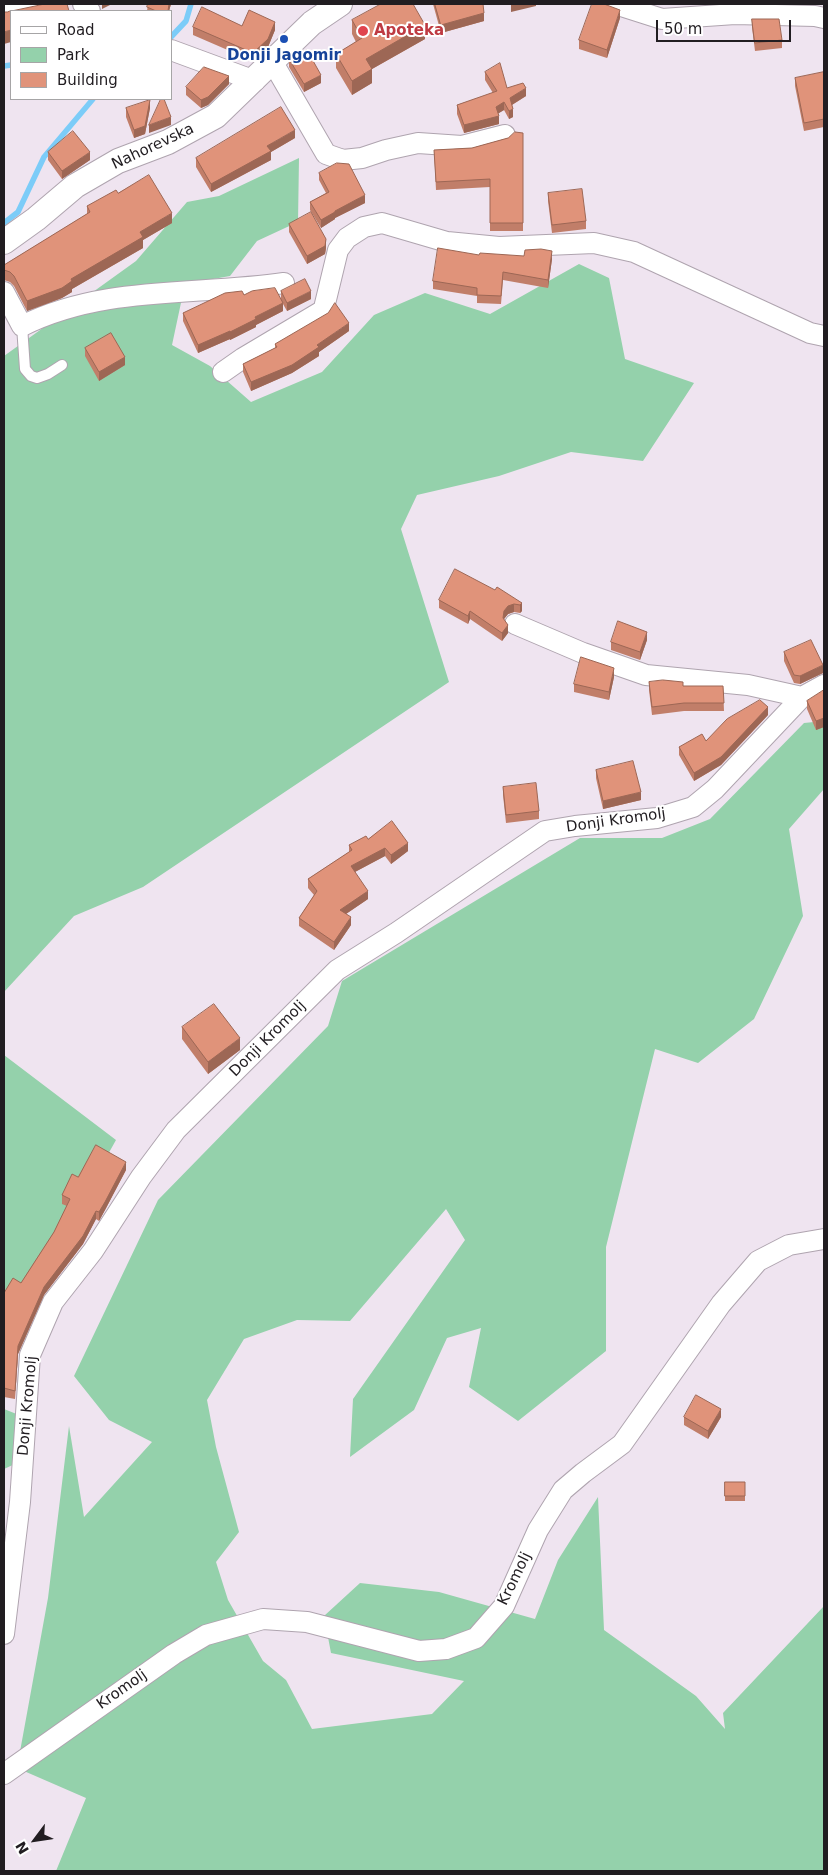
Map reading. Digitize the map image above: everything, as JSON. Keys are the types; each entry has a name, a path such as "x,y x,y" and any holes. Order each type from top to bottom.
{"street":[{"path":"17,10 43,4"},
{"name":"Nahorevska","path":"4,242 36,219 75,186 118,161 168,142 216,116 312,23 340,4"},
{"path":"615,4 662,19 736,14 815,16 824,18"},
{"path":"179,52 254,80"},
{"path":"272,61 326,154 343,160 362,158 386,150 418,143 462,146 505,135"},
{"path":"223,372 322,311 338,250 347,238 364,227 382,223 447,242 499,247 594,243 634,252 810,333 824,336"},
{"path":"4,292 22,326 41,316 82,304 118,297 284,283"},
{"path":"516,624 583,653 646,675 748,685 802,697"},
{"name":"Donji Kromolj","path":"4,1634 20,1502 30,1355 53,1302 93,1251 141,1177 176,1130 337,970 396,933 545,831 575,826 657,818 693,807 715,789 802,697 824,685"},
{"name":"Kromolj","path":"4,1774 174,1654 206,1635 263,1619 307,1622 419,1651 446,1649 476,1638 504,1606 538,1530 563,1490 583,1472 622,1444 721,1304 758,1261 788,1246 824,1239"}],"lane":[{"path":"22,326 25,369 31,376 37,378 48,374 62,365"}],"green space":[{"path":"299,158 298,222 257,241 230,276 185,284 172,345 210,366 251,402 322,372 374,315 425,293 490,314 579,264 609,278 625,359 694,383 643,461 571,452 499,476 417,495 401,529 449,682 143,887 74,916 4,992 4,356 136,261 187,202 219,196"},
{"path":"824,721 824,789 789,829 803,916 754,1019 698,1063 655,1049 606,1247 606,1351 518,1421 469,1387 481,1328 447,1338 414,1410 350,1457 353,1399 465,1240 446,1209 350,1321 297,1320 244,1339 207,1400 216,1447 239,1532 216,1562 228,1600 263,1661 286,1680 312,1729 432,1714 464,1681 331,1653 324,1616 360,1583 439,1592 535,1619 558,1560 598,1497 604,1630 696,1696 725,1729 723,1713 824,1606 824,1871 56,1871 86,1798 17,1768 48,1598 69,1426 84,1517 152,1442 109,1420 74,1376 158,1200 328,1026 342,981 580,838 662,838 710,819 804,723"},
{"path":"4,1055 116,1140 67,1228 4,1388"},
{"path":"4,1409 34,1421 28,1458 4,1469"}],"building":[{"path":"45,4 67,4 69,10 17,10"},
{"path":"148,4 169,4 168,10 154,10 147,7"},
{"path":"381,4 413,4 425,25 366,59 372,69 352,81 336,54 362,38 352,20"},
{"path":"435,4 483,4 484,13 441,25"},
{"path":"592,4 604,4 620,10 607,50 579,40"},
{"path":"202,7 242,26 249,10 275,22 268,39 253,53 193,27"},
{"path":"10,11 10,30 4,32 4,12"},
{"path":"752,19 779,19 782,40 755,43"},
{"path":"307,50 321,75 304,84 289,59"},
{"path":"500,63 507,88 523,83 526,88 510,98 513,109 509,111 504,102 496,107 499,116 464,125 457,105 497,91 485,72"},
{"path":"204,67 229,76 208,97 201,100 186,87"},
{"path":"824,72 824,119 804,123 795,78"},
{"path":"150,100 145,126 134,130 126,108"},
{"path":"161,100 164,100 171,117 149,125"},
{"path":"281,107 295,130 267,146 271,151 211,184 196,158"},
{"path":"73,131 90,152 62,171 48,152"},
{"path":"515,132 523,133 523,223 490,223 490,179 436,182 434,150 472,148 508,138"},
{"path":"337,163 349,164 365,195 321,220 310,202 329,192 319,173"},
{"path":"149,175 172,213 140,232 143,237 71,279 72,281 62,288 27,301 14,276 4,270 4,265 90,212 87,206 116,190 118,193"},
{"path":"582,189 586,221 552,225 548,193"},
{"path":"311,212 326,239 325,246 307,256 289,224"},
{"path":"438,248 479,255 480,253 524,256 525,250 541,249 552,251 548,280 503,272 501,296 477,295 477,288 433,281"},
{"path":"305,279 311,291 287,303 281,291"},
{"path":"275,288 283,303 230,332 198,345 183,313 225,293 242,291 244,295 252,291"},
{"path":"335,303 349,323 317,345 319,347 292,365 251,382 243,364 277,347 275,344 328,313"},
{"path":"111,333 125,357 99,372 85,348"},
{"path":"455,569 495,590 497,587 522,603 520,605 508,606 504,611 503,618 508,625 502,633 470,611 468,616 439,600"},
{"path":"618,621 647,632 640,652 611,642"},
{"path":"811,640 823,665 800,676 794,675 784,652"},
{"path":"581,657 614,668 609,692 574,684"},
{"path":"663,680 683,682 683,686 723,686 724,703 684,703 652,707 649,682"},
{"path":"824,690 824,718 816,721 807,701"},
{"path":"760,700 768,707 721,757 694,773 679,747 702,734 706,741 727,719"},
{"path":"633,761 641,792 603,801 596,770"},
{"path":"536,783 539,811 506,815 503,787"},
{"path":"392,821 408,843 391,855 385,848 351,866 368,891 340,910 351,917 334,942 299,918 317,891 308,879 352,850 349,845 366,836 368,839"},
{"path":"214,1004 240,1038 208,1062 182,1027"},
{"path":"96,1145 126,1162 99,1212 96,1211 83,1236 44,1287 18,1346 15,1391 4,1388 4,1293 13,1278 21,1283 54,1232 70,1199 62,1195 72,1174 78,1177"},
{"path":"696,1395 721,1409 708,1431 684,1417"},
{"path":"725,1482 745,1482 745,1496 725,1496"}],"waterway":[{"path":"172,36 186,21 191,4"},
{"path":"4,66 10,65"},
{"path":"4,223 18,212 44,157 92,100"}],"place":[{"name":"Apoteka","path":"363,31"},
{"name":"Donji Jagomir","path":"284,39"}]}
